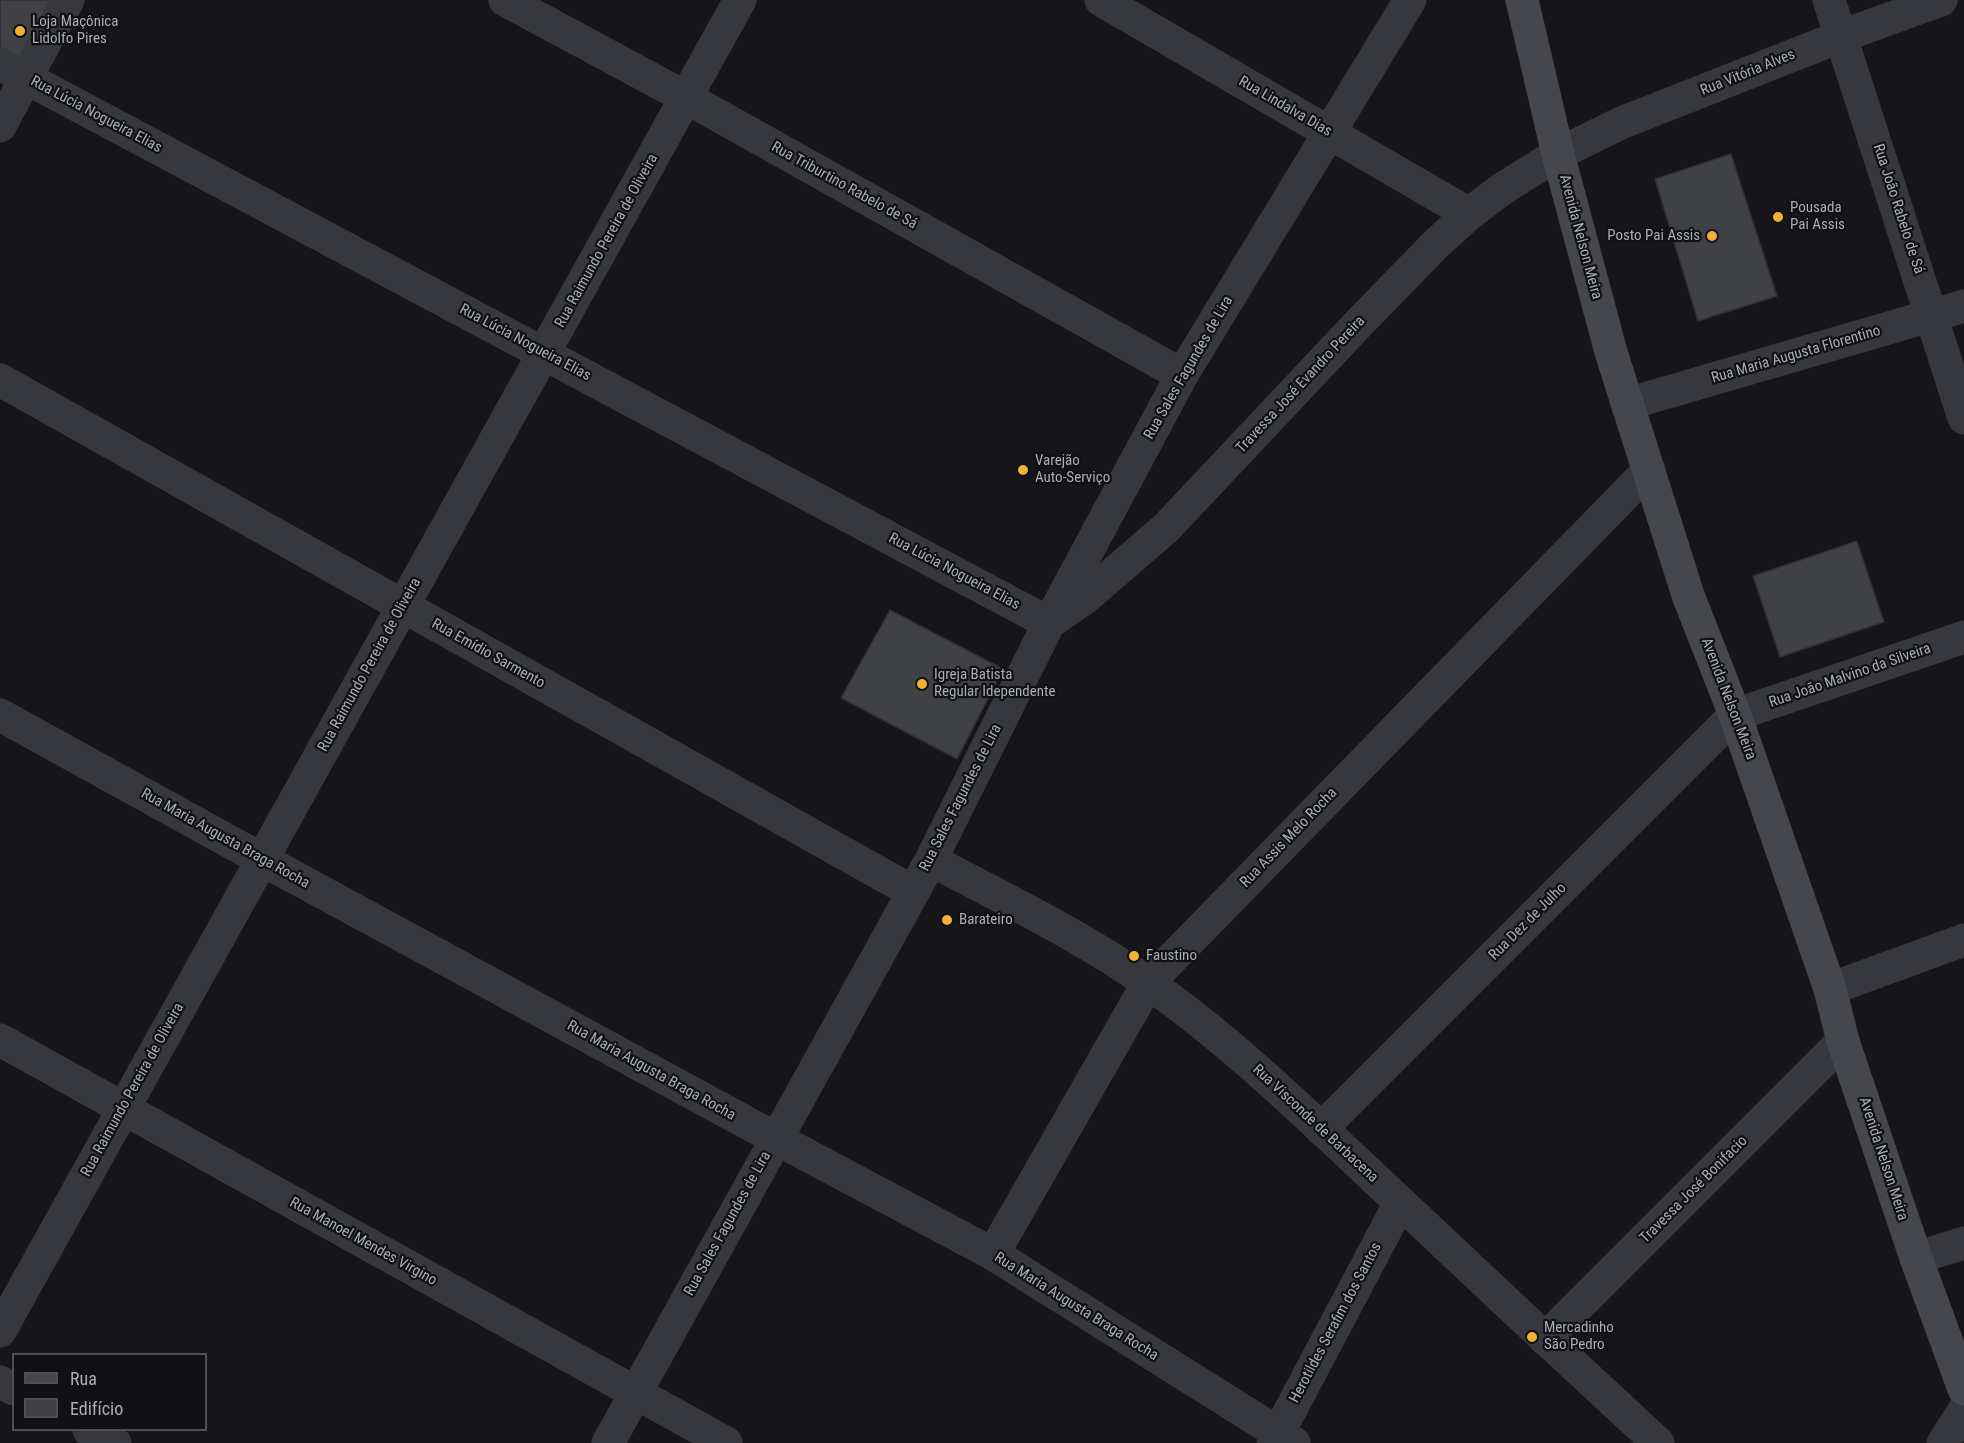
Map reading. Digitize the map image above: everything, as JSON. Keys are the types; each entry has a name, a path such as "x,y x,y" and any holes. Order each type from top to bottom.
{"main road":[{"name":"Avenida Nelson Meira","path":"1522,0 1558,154 1627,404 1688,595 1735,715 1830,988 1843,1041 1916,1258 1964,1389"}],"street":[{"path":"0,126 13,71 68,0"},
{"name":"Rua Triburtino Rabelo de Sá","path":"505,0 687,98 1182,375"},
{"name":"Rua Raimundo Pereira de Oliveira","path":"0,1331 740,0"},
{"name":"Rua Lindalva Dias","path":"1101,0 1469,214"},
{"name":"Rua Sales Fagundes de Lira","path":"608,1443 931,860 1049,622 1182,375 1410,0"},
{"name":"Rua João Rabelo de Sá","path":"1829,0 1964,418"},
{"name":"Rua Vitória Alves","path":"1558,154 1621,123 1842,36 1941,0"},
{"name":"Rua Lúcia Nogueira Elias","path":"13,71 1049,622"},
{"name":"Travessa José Evandro Pereira","path":"1049,622 1085,598 1166,528 1436,244 1469,214 1502,189 1558,154"},
{"name":"Rua Maria Augusta Florentino","path":"1627,404 1964,306"},
{"name":"Rua Emídio Sarmento","path":"0,380 913,892"},
{"name":"Rua Assis Melo Rocha","path":"993,1254 1148,983 1649,470"},
{"name":"Rua João Malvino da Silveira","path":"1735,715 1964,637"},
{"name":"Rua Maria Augusta Braga Rocha","path":"0,714 261,859 993,1254 1282,1440"},
{"name":"Rua Dez de Julho","path":"1321,1129 1735,715"},
{"name":"Rua Visconde de Barbacena","path":"931,860 1060,930 1148,983 1192,1016 1252,1066 1321,1129 1658,1443"},
{"path":"1830,988 1964,940"},
{"name":"Rua Manoel Mendes Virgino","path":"0,1040 726,1443"},
{"name":"Travessa José Bonifacio","path":"1545,1339 1843,1041"},
{"name":"Herotildes Serafim dos Santos","path":"1282,1440 1400,1203"},
{"path":"1916,1258 1964,1243"},
{"path":"1943,1443 1964,1410"},
{"path":"91,1431 115,1443"}],"building":[{"name":"Loja Maçônica Lidolfo Pires","path":"0,0 58,0 18,72 0,62"},
{"path":"1731,154 1777,296 1698,321 1655,179"},
{"path":"1857,541 1884,622 1780,657 1753,576"},
{"name":"Igreja Batista Regular Idependente","path":"890,610 1003,669 957,759 841,698"}],"place":[{"name":"Loja Maçônica Lidolfo Pires","path":"20,31"},
{"name":"Pousada Pai Assis","path":"1778,217"},
{"name":"Posto Pai Assis","path":"1712,236"},
{"name":"Varejão Auto-Serviço","path":"1023,470"},
{"name":"Igreja Batista Regular Idependente","path":"922,684"},
{"name":"Barateiro","path":"947,920"},
{"name":"Faustino","path":"1134,956"},
{"name":"Mercadinho São Pedro","path":"1532,1337"}]}
